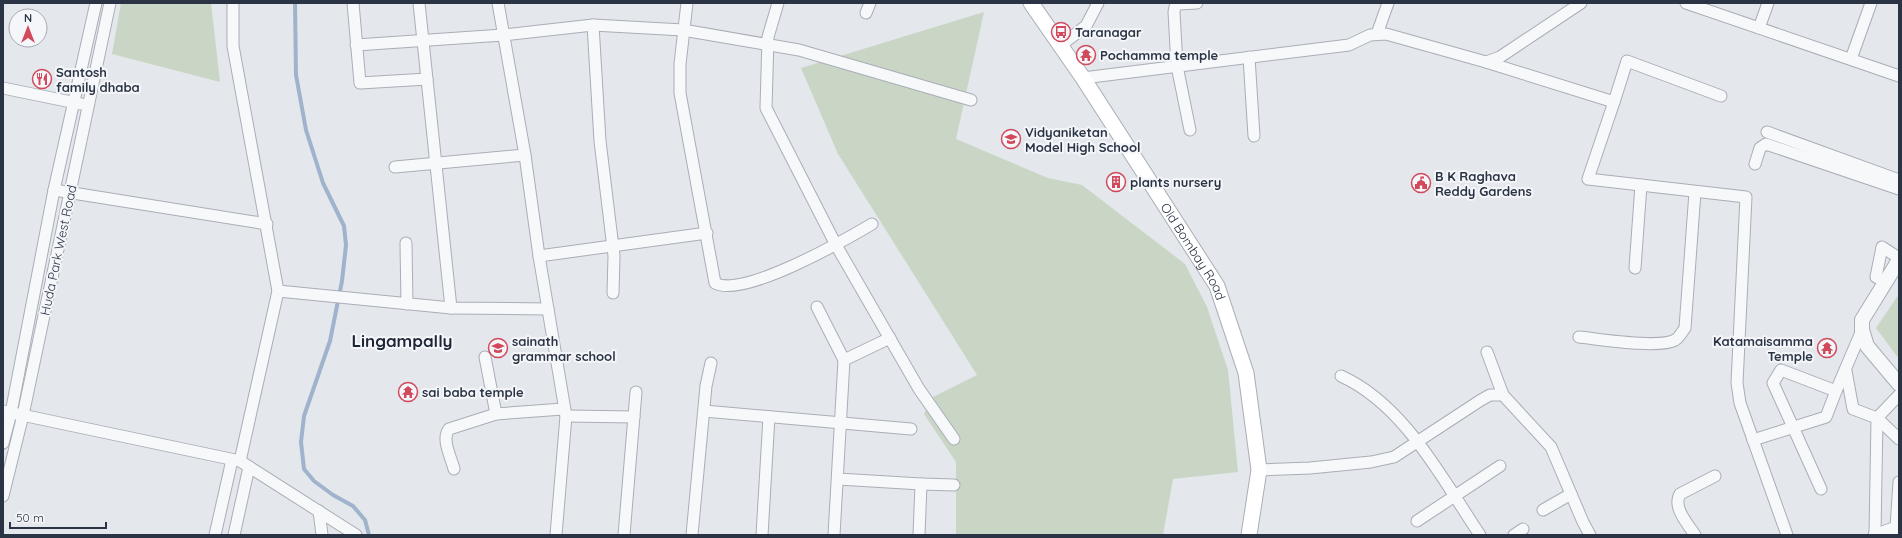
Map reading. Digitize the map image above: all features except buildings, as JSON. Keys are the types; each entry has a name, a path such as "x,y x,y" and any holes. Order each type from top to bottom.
{"main road":[{"name":"Old Bombay Road","path":"1031,3 1083,78 1217,286 1246,373 1259,470 1249,535"}],"street":[{"name":"Huda Park West Road","path":"3,443 7,412 54,190 96,3"},
{"name":"Huda Park West Road","path":"3,496 23,416 110,3"},
{"path":"215,535 240,463 278,291 267,224 233,46 233,3"},
{"path":"353,3 360,83 427,79"},
{"path":"419,3 451,308"},
{"path":"498,3 525,155 539,256 564,413 556,535"},
{"path":"687,3 680,64 680,94 707,233 715,283 728,287 740,285 784,269 836,245 872,224"},
{"path":"778,3 768,37 766,108 772,123 836,245 919,389 954,439"},
{"path":"1061,45 1086,26 1098,3"},
{"path":"1190,130 1177,66 1175,7 1178,4 1197,3"},
{"path":"1377,34 1388,3"},
{"path":"1486,62 1500,57 1579,3"},
{"path":"1686,3 1899,76"},
{"path":"1759,28 1768,3"},
{"path":"1852,59 1871,3"},
{"path":"356,45 503,35 593,25 683,30 768,46 799,50 971,100"},
{"path":"593,25 600,141 615,273 613,293"},
{"path":"1083,78 1349,45 1377,34 1386,34 1486,62 1614,102"},
{"path":"1249,57 1254,136"},
{"path":"1721,96 1627,61 1588,179 1746,197 1737,383 1740,403 1787,535"},
{"path":"3,88 89,106"},
{"path":"1767,132 1899,180"},
{"path":"1755,164 1760,148 1766,144 1899,189"},
{"path":"395,167 525,155"},
{"path":"1635,268 1641,185"},
{"path":"54,190 267,224"},
{"path":"1579,337 1642,343 1664,343 1676,340 1684,328 1694,192"},
{"path":"539,256 707,233"},
{"path":"406,243 407,304"},
{"path":"1885,282 1876,278 1882,248 1899,259 1862,320 1862,330 1867,346 1899,384"},
{"path":"278,291 357,300 451,308 548,309"},
{"path":"817,307 844,360 834,535"},
{"path":"1753,440 1794,428 1826,416 1862,330"},
{"path":"844,360 890,338"},
{"path":"1487,352 1503,395 1551,447 1590,535"},
{"path":"485,357 496,414"},
{"path":"692,535 706,386 711,362"},
{"path":"1821,490 1773,383 1782,370 1836,391"},
{"path":"1846,371 1853,409 1877,418 1899,439"},
{"path":"1342,376 1359,384 1374,394 1417,442 1480,535"},
{"path":"624,535 636,392"},
{"path":"1259,470 1310,468 1386,460 1394,457 1490,395 1503,395"},
{"path":"1899,395 1877,418 1874,535 1897,530 1899,482"},
{"path":"704,411 911,429"},
{"path":"7,412 240,463 356,535"},
{"path":"454,469 446,440 449,429 496,414 564,413 634,416"},
{"path":"762,535 769,417"},
{"path":"234,535 240,463"},
{"path":"1417,521 1454,498 1500,466"},
{"path":"1695,535 1678,506 1677,498 1680,494 1715,476"},
{"path":"838,479 954,485"},
{"path":"919,535 922,484"},
{"path":"1543,510 1571,494"},
{"path":"319,511 322,535"}],"green space":[{"path":"121,3 211,3 220,82 112,54"},
{"path":"984,12 956,139 1048,178 1082,185 1185,264 1207,307 1228,370 1238,472 1173,479 1163,535 956,535 956,462 924,414 931,398 977,375 838,154 801,68"},
{"path":"1899,294 1899,359 1876,328"}],"waterway":[{"path":"295,3 296,75 306,130 323,183 344,226 346,245 342,281 330,341 304,416 301,442 304,469 314,481 333,495 353,506 365,520 369,535"}],"place":[{"name":"Taranagar","path":"1061,32"},
{"name":"Pochamma temple","path":"1086,55"},
{"name":"Santosh family dhaba","path":"42,79"},
{"name":"Vidyaniketan Model High School","path":"1011,139"},
{"name":"plants nursery","path":"1116,182"},
{"name":"B K Raghava Reddy Gardens","path":"1421,183"},
{"name":"sainath grammar school","path":"498,348"},
{"name":"Katamaisamma Temple","path":"1827,348"},
{"name":"sai baba temple","path":"408,392"}],"district":[{"name":"Lingampally","path":"402,340"}]}
